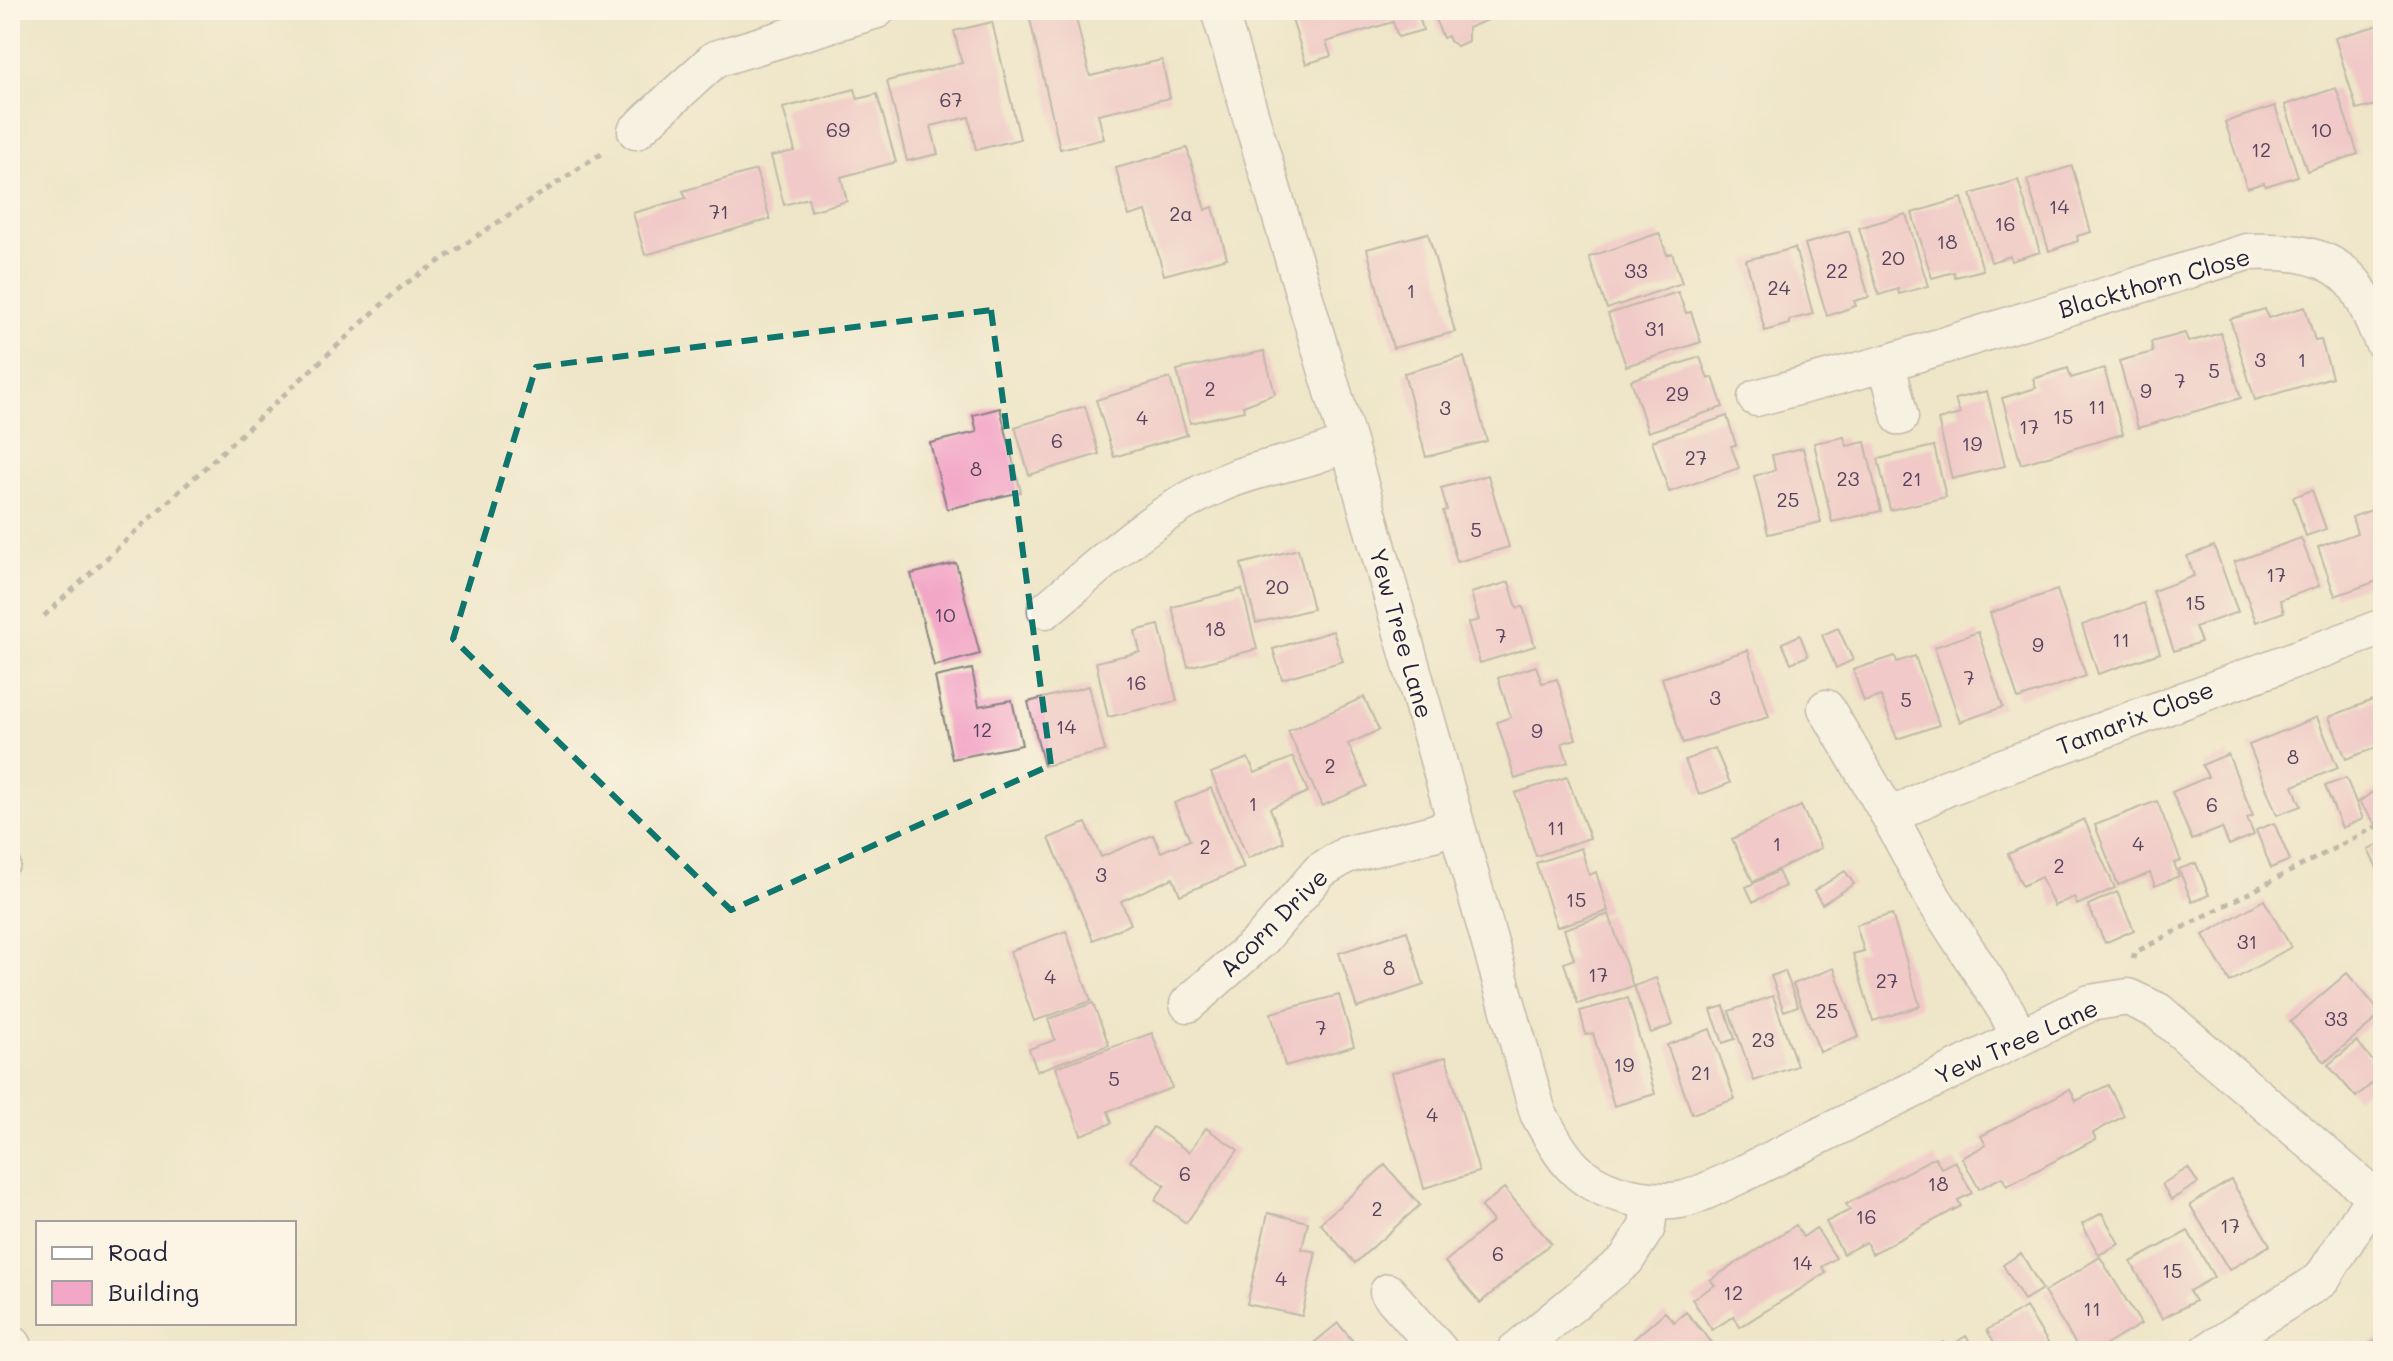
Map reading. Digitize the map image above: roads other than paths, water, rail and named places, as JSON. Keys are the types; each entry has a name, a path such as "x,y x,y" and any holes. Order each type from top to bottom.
{"street":[{"path":"636,131 715,59 877,10"},
{"name":"Yew Tree Lane","path":"1219,10 1348,442 1538,1113 1561,1155 1585,1179 1603,1190 1650,1201 1681,1200 1732,1179 2090,1003 2128,997 2158,1011 2378,1201"},
{"name":"Blackthorn Close","path":"1756,398 1887,363 2247,252 2288,251 2331,263 2354,282 2383,342"},
{"path":"1887,363 1900,417"},
{"path":"1046,610 1146,526 1218,484 1250,472 1329,452 1348,442"},
{"name":"Tamarix Close","path":"1890,817 1946,788 2383,627"},
{"path":"1826,708 1933,898 2007,1012 2019,1037"},
{"name":"Acorn Drive","path":"1188,1004 1262,939 1320,871 1346,855 1433,833 1456,824"},
{"path":"1515,1351 1626,1260 1647,1227 1650,1201"},
{"path":"2208,1351 2321,1280 2378,1201"},
{"path":"1388,1292 1440,1351"}]}
